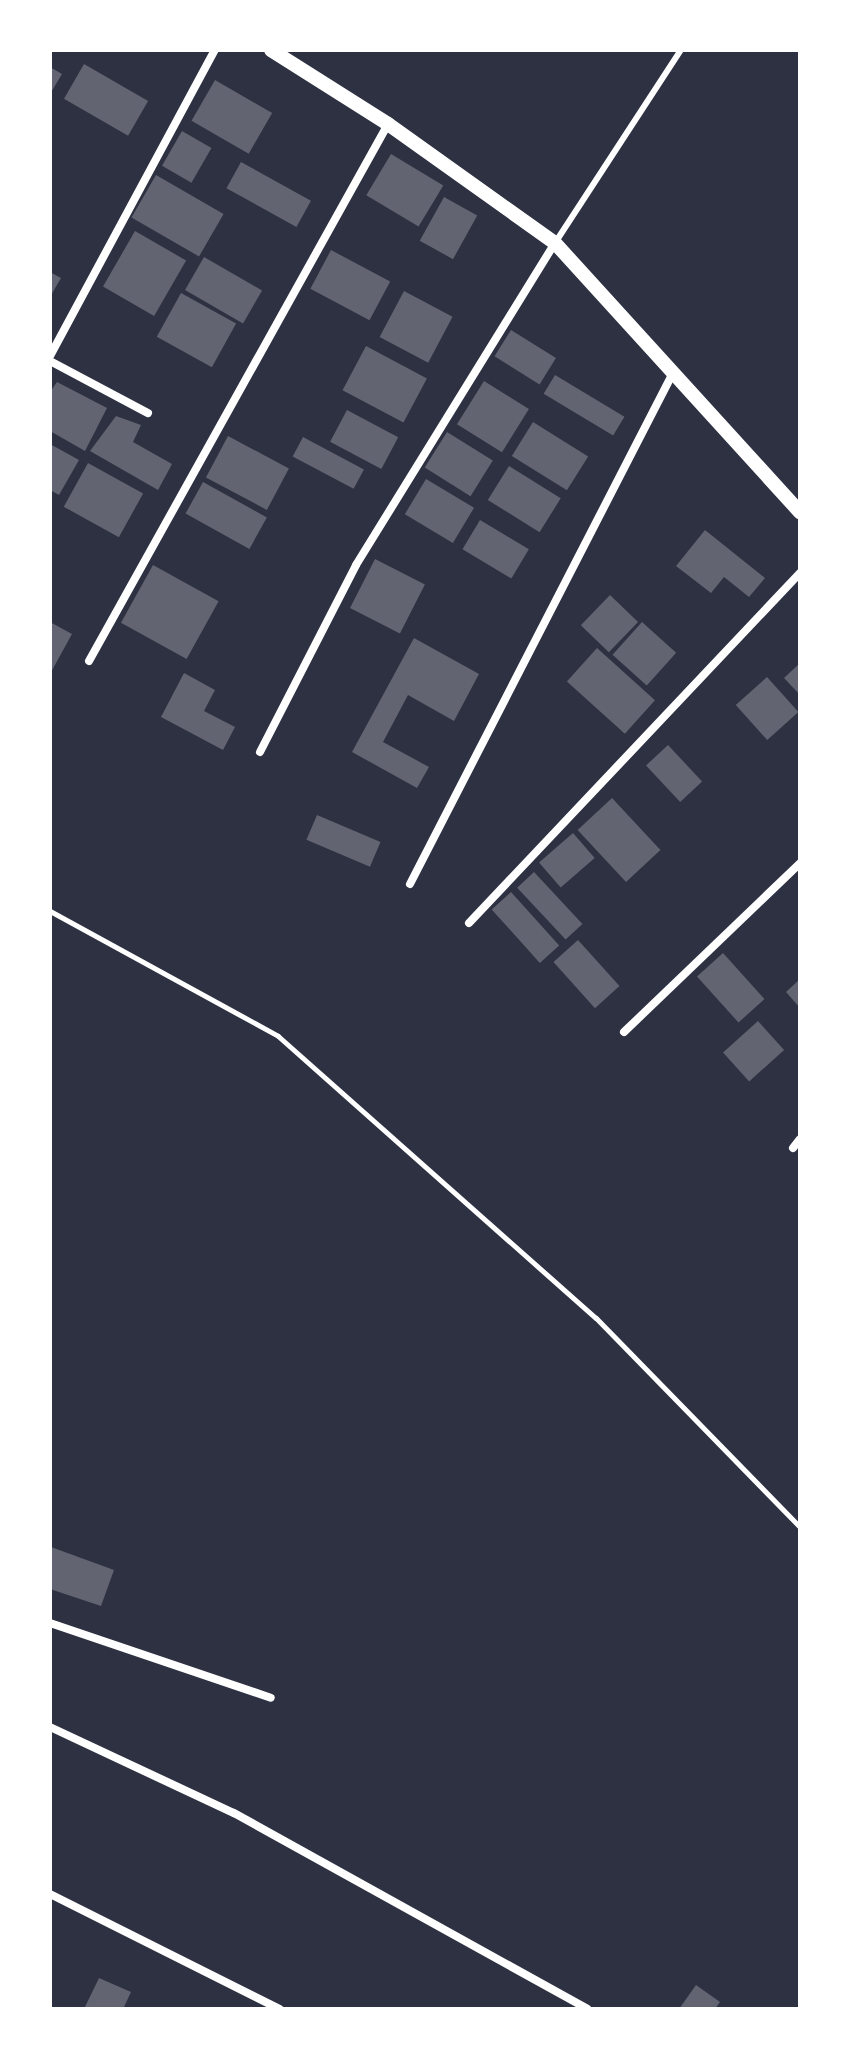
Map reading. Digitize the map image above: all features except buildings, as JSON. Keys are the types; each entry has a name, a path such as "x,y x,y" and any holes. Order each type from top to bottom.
{"street":[{"path":"148,413 50,359 215,50"},
{"path":"271,50 388,124 555,243 800,512"},
{"path":"89,661 388,124"},
{"path":"260,752 356,565 555,243"},
{"path":"410,884 674,371"},
{"path":"469,923 800,573"},
{"path":"624,1032 800,863"},
{"path":"793,1148 800,1139"},
{"path":"50,1623 271,1698"},
{"path":"50,1727 222,1807 587,2009"},
{"path":"50,1894 280,2009"}],"lane":[{"path":"555,243 681,50"}],"path":[{"path":"50,911 278,1036 596,1318 800,1527"}]}
